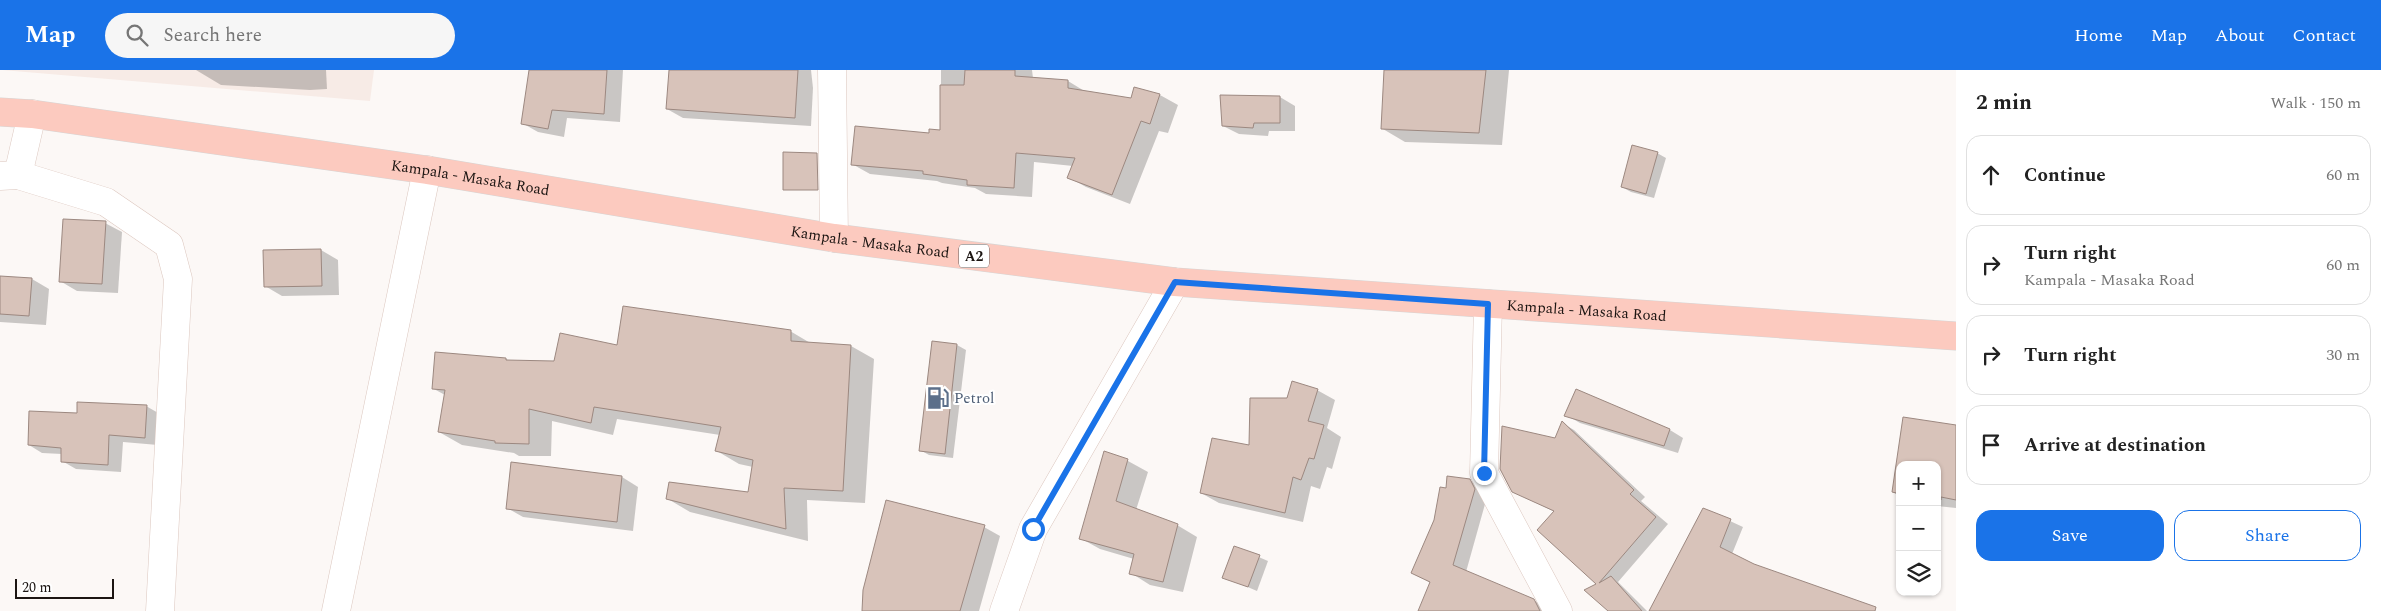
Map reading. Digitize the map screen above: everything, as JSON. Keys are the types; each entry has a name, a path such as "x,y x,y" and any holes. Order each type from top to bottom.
{"main road":[{"name":"Kampala - Masaka Road","path":"0,112 32,114 427,170 834,238 1175,282 1956,336"}],"street":[{"path":"832,70 834,238"},
{"path":"32,114 9,175 106,202 169,245 178,279 160,611"},
{"path":"336,611 427,170"},
{"path":"1004,611 1033,529 1175,282"},
{"path":"1488,304 1484,473 1558,611"}],"shaded area":[{"path":"2,70 374,70 370,101"}],"building":[{"path":"529,70 607,70 604,114 552,110 548,129 521,124"},
{"path":"669,70 798,70 795,118 666,109"},
{"path":"965,70 1015,70 1015,76 1068,80 1068,88 1131,98 1134,87 1160,94 1150,124 1141,121 1112,195 1067,178 1075,158 1016,153 1014,188 967,185 967,180 923,174 923,171 851,165 855,126 929,133 929,129 940,130 940,85 964,85"},
{"path":"1384,70 1486,70 1479,133 1381,129"},
{"path":"1220,95 1280,96 1280,123 1254,123 1253,128 1222,126"},
{"path":"1632,145 1658,152 1646,194 1621,187"},
{"path":"783,152 817,153 818,190 783,190"},
{"path":"63,219 106,221 102,284 59,282"},
{"path":"321,249 322,286 264,287 263,250"},
{"path":"0,276 32,278 29,316 0,314"},
{"path":"623,306 791,330 791,341 851,345 843,491 784,488 786,529 666,499 669,482 748,492 753,460 715,451 721,427 594,407 591,423 529,409 529,444 495,443 495,441 438,432 445,390 432,389 435,352 506,358 506,360 554,361 560,333 617,345"},
{"name":"Petrol","path":"932,341 957,344 945,454 919,451"},
{"path":"1292,381 1318,389 1308,421 1324,425 1314,459 1309,458 1301,480 1293,477 1285,513 1200,493 1212,438 1249,445 1250,398 1287,398"},
{"path":"1576,389 1670,429 1664,446 1564,416"},
{"path":"77,402 147,405 145,438 109,435 108,465 61,462 61,448 28,445 29,411 77,413"},
{"path":"1903,417 1956,425 1956,500 1941,497 1941,461 1897,461"},
{"path":"1562,421 1634,490 1630,494 1656,517 1599,583 1611,576 1642,611 1608,611 1584,590 1596,584 1537,530 1554,511 1512,492 1500,469 1502,426 1555,438"},
{"path":"1104,451 1128,459 1116,501 1178,524 1163,582 1129,574 1134,554 1079,539"},
{"path":"511,462 622,476 617,522 506,509"},
{"path":"1896,465 1896,493 1892,492"},
{"path":"1447,476 1470,479 1475,489 1453,565 1534,599 1540,611 1418,611 1430,582 1411,573 1434,520 1440,487 1446,488"},
{"path":"886,500 985,525 960,611 862,611 863,590"},
{"path":"1703,508 1731,519 1720,547 1754,564 1876,607 1875,611 1649,611"},
{"path":"1234,546 1260,555 1248,587 1222,578"}],"place":[{"name":"Petrol","path":"938,398"}],"route":[{"path":"1033,529 1175,282 1488,304 1484,473"}]}
